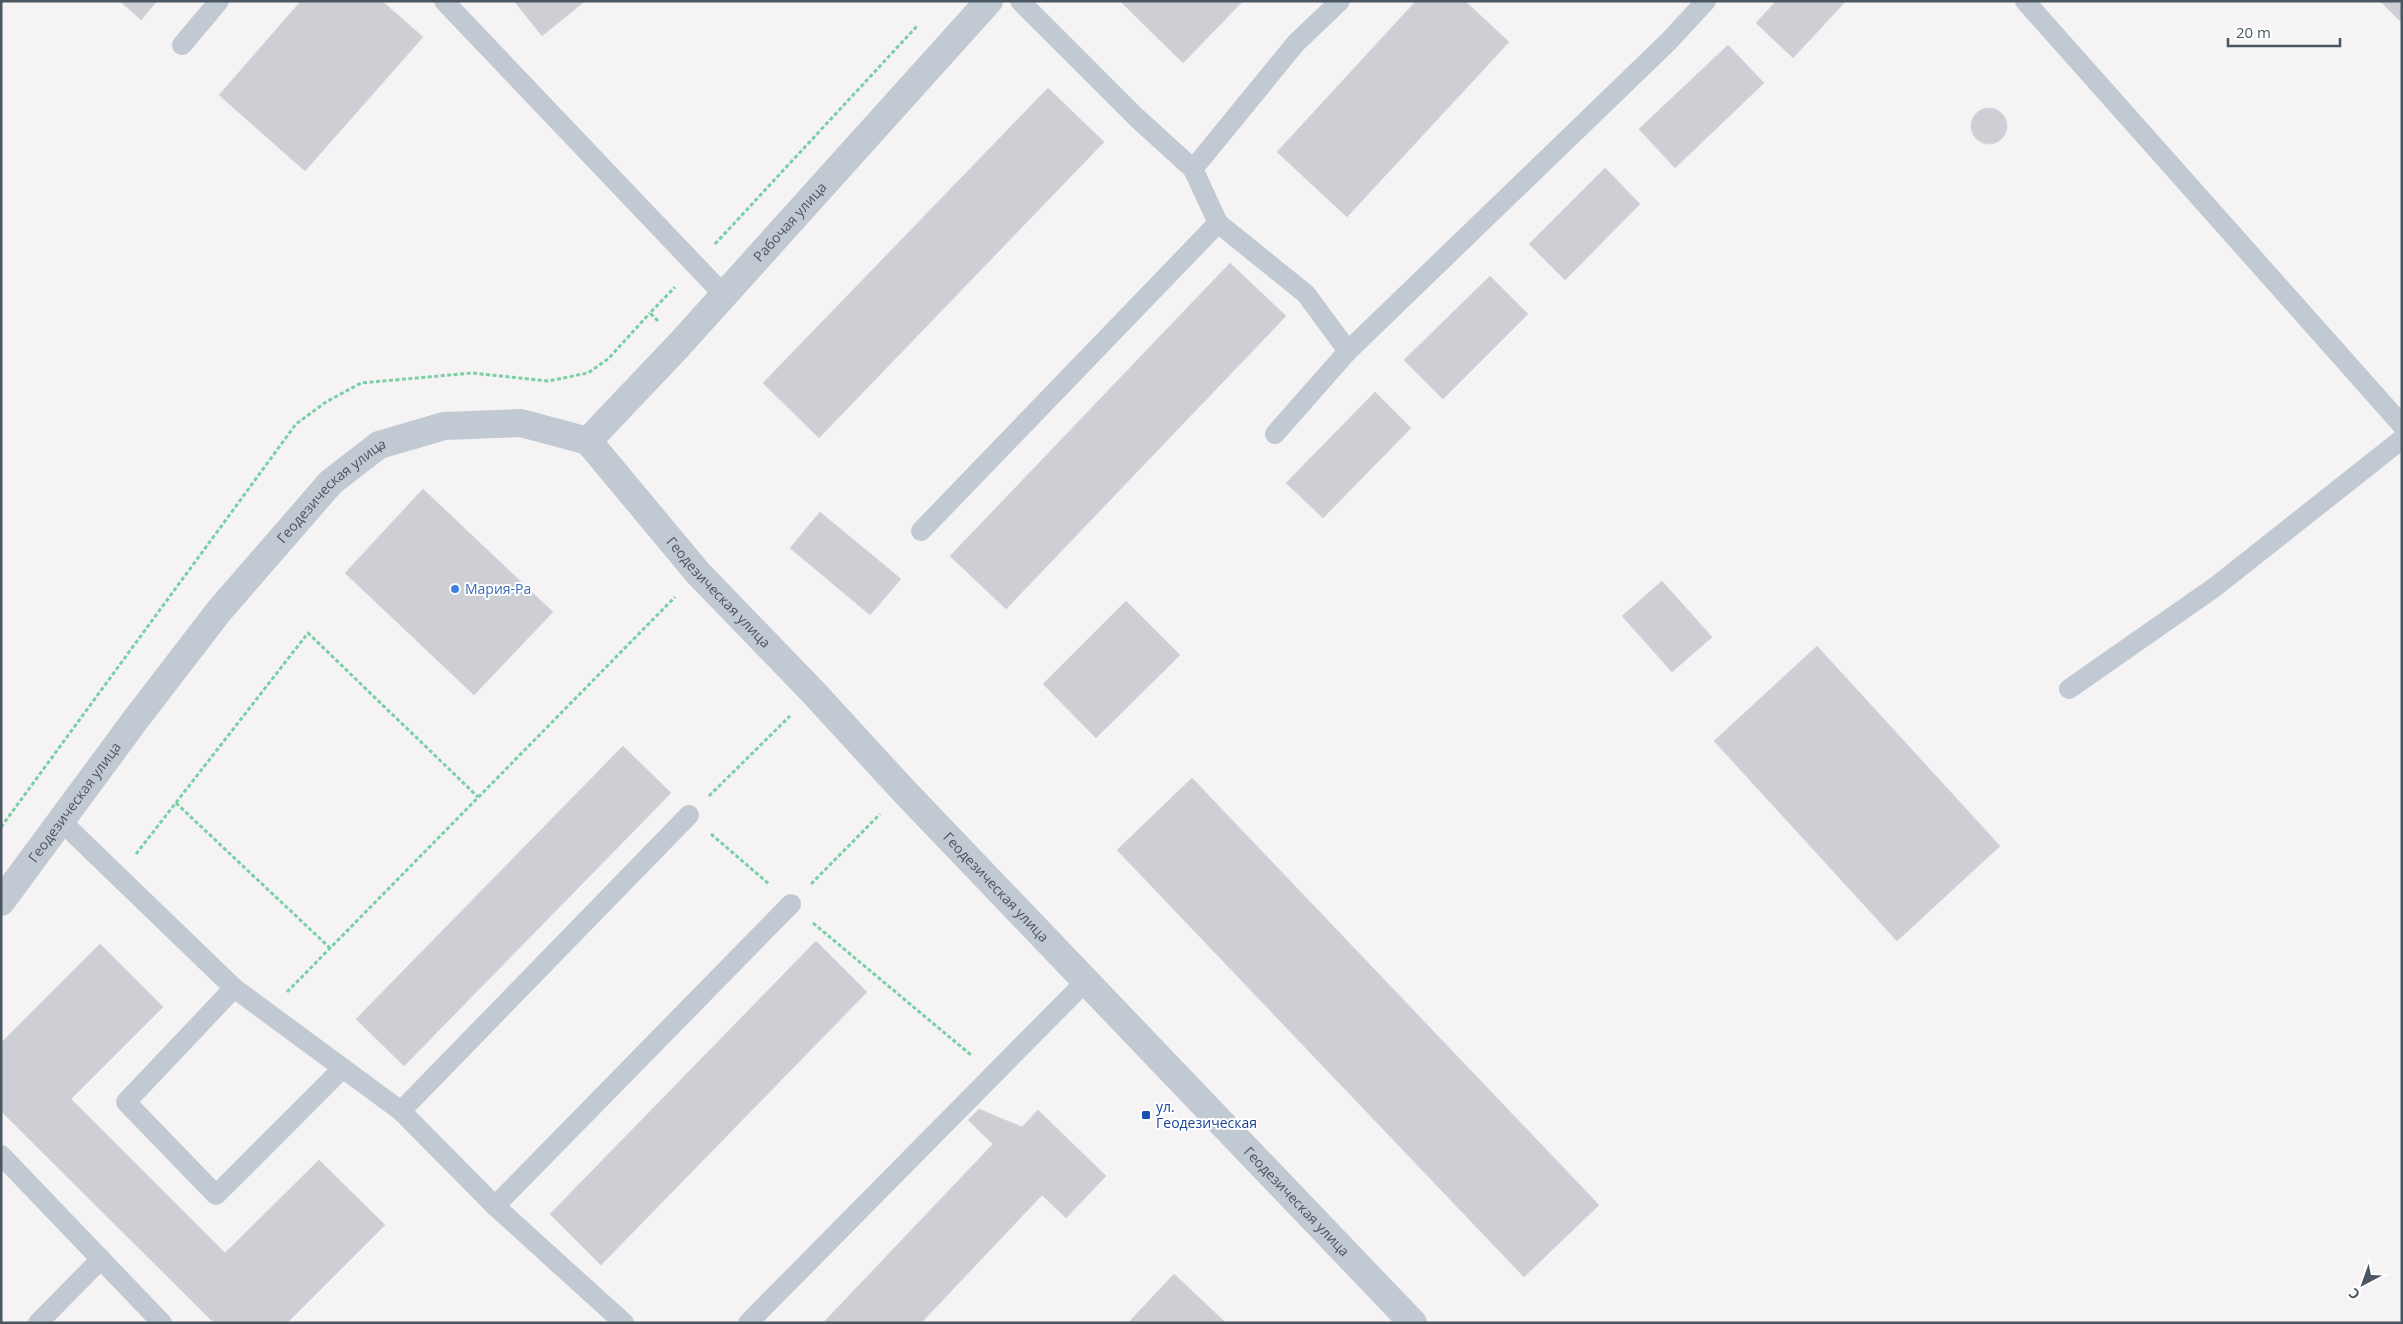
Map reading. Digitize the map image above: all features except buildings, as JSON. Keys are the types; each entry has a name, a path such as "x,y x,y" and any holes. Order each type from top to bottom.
{"street":[{"name":"Рабочая улица","path":"588,442 680,344 723,294 989,1"},
{"name":"Геодезическая улица","path":"1,902 136,719 219,611 331,482 379,444 444,426 521,423 588,442 698,573 814,692 902,790 1413,1323"}],"lane":[{"path":"182,44 220,1"},
{"path":"444,1 723,294"},
{"path":"1020,1 1137,118 1193,169 1218,223 1306,294 1348,351"},
{"path":"1193,169 1296,43 1340,1"},
{"path":"1275,434 1348,351 1668,42 1706,1"},
{"path":"2026,1 2402,425"},
{"path":"921,532 1218,223"},
{"path":"2069,689 2215,587 2402,439"},
{"path":"402,1111 689,815"},
{"path":"61,821 234,988 402,1111 495,1206 624,1323"},
{"path":"495,1206 791,904"},
{"path":"748,1323 1086,981"},
{"path":"234,988 126,1102 216,1195 343,1068"},
{"path":"1,1155 162,1323"},
{"path":"38,1323 101,1259"}],"path":[{"path":"680,344 650,313 921,23"},
{"path":"267,1012 698,573"},
{"path":"118,877 308,633 478,797"},
{"path":"791,904 902,790"},
{"path":"176,803 330,948"}],"place":[{"name":"Мария-Ра","path":"455,589"},
{"name":"ул. Геодезическая","path":"1146,1115"}]}
